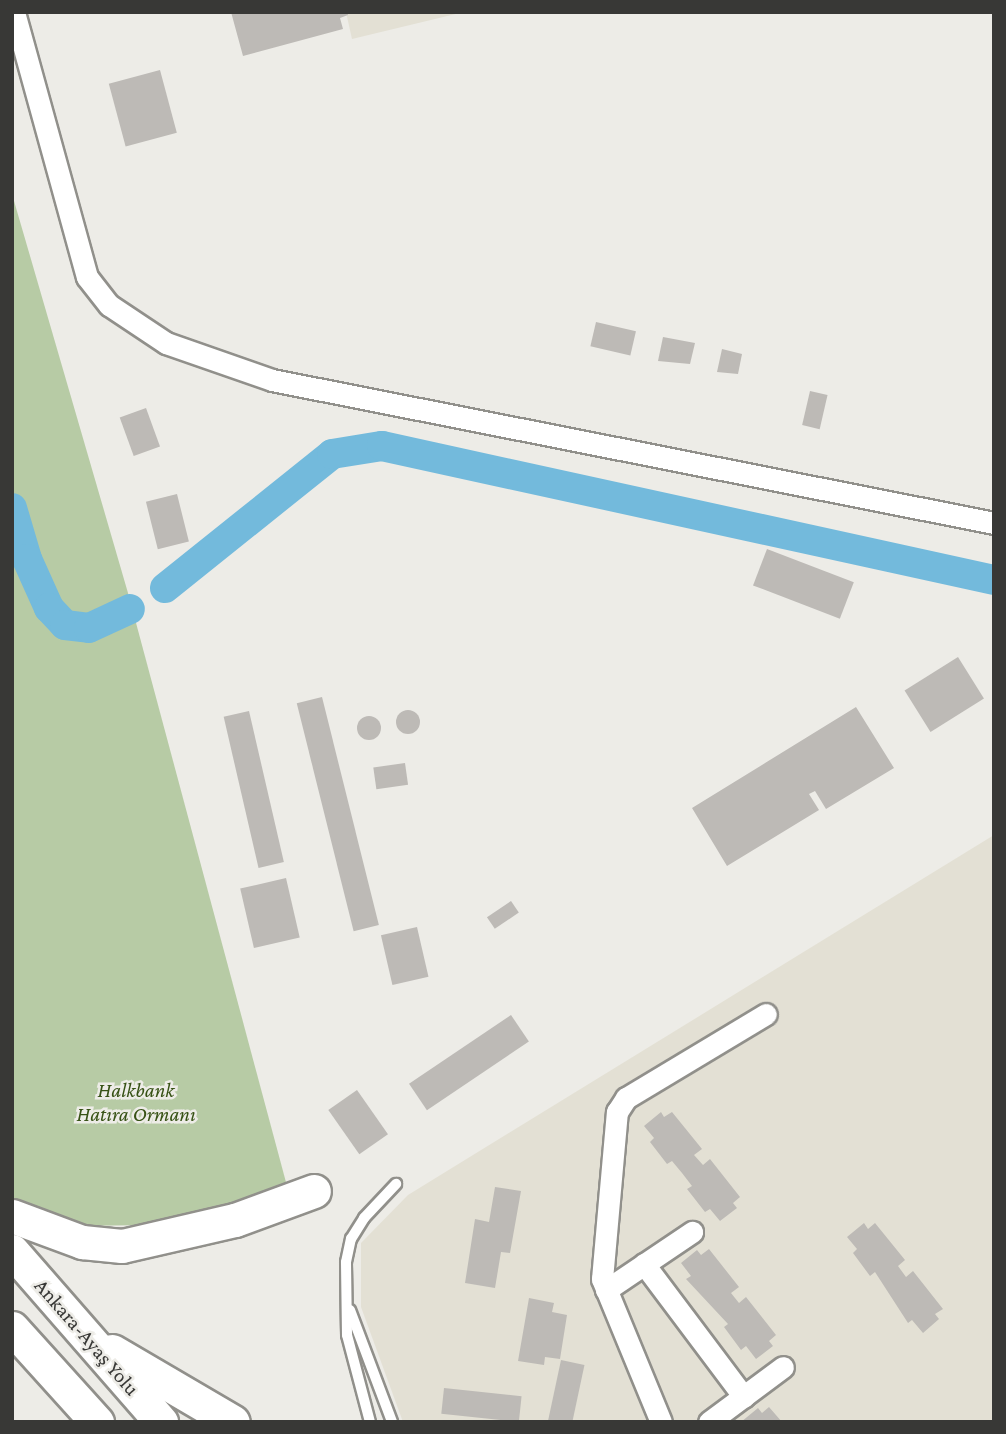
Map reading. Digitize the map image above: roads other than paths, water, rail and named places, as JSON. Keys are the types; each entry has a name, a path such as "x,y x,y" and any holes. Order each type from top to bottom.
{"highway":[{"path":"12,1216 82,1242 122,1246 235,1220 314,1191"},
{"name":"Ankara-Ayaş Yolu","path":"12,1251 161,1422"},
{"path":"12,1328 97,1422"},
{"path":"83,1334 233,1422"}],"street":[{"path":"14,12 87,277 110,304 166,343 272,380 994,523"},
{"path":"661,1422 602,1279 617,1112 626,1098 766,1014"},
{"path":"606,1290 692,1232"},
{"path":"644,1264 744,1397"},
{"path":"709,1422 783,1367"}],"lane":[{"path":"370,1422 347,1335 345,1297 351,1240 396,1184"},
{"path":"345,1297 392,1422"}],"waterway":[{"path":"165,588 332,454 382,446 994,580"},
{"path":"12,508 27,559 49,608 65,625 89,628 130,609"}],"park label":[{"name":"Halkbank Hatıra Ormanı","path":"136,1102"}]}
